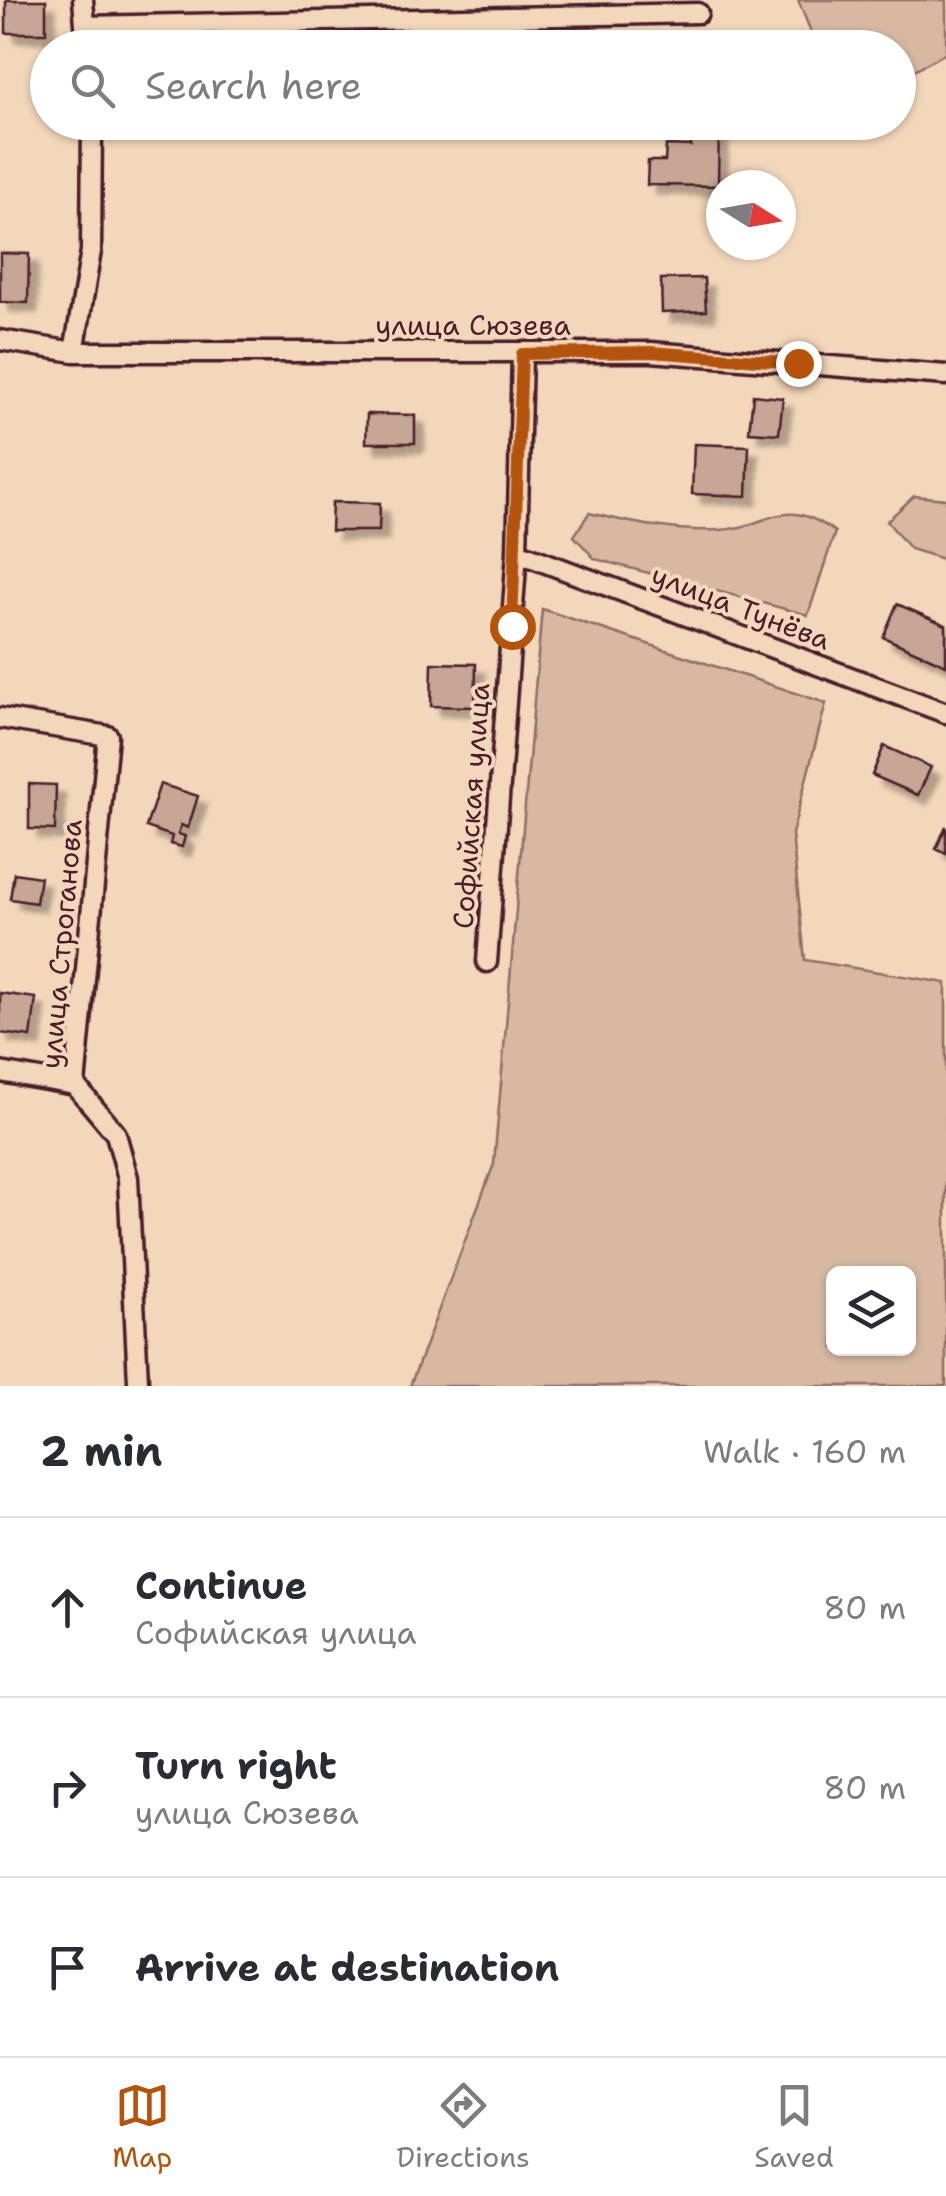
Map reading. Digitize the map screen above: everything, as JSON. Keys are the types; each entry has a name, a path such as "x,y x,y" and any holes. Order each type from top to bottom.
{"street":[{"path":"83,0 86,30"},
{"path":"85,26 698,14"},
{"path":"74,352 91,250 92,140"},
{"name":"улица Сюзева","path":"0,340 74,352 651,352 946,375"},
{"name":"Софийская улица","path":"487,962 517,552 522,354"},
{"name":"улица Тунёва","path":"517,552 946,713"},
{"name":"улица Строганова","path":"0,718 108,736 75,1084 116,1134 128,1178 138,1380"},
{"path":"0,1072 75,1084"}],"shaded area":[{"path":"798,0 946,0 946,53 916,69 916,30 810,30"},
{"path":"914,496 946,499 946,560 910,549 887,521"},
{"path":"589,513 686,530 736,528 776,516 801,515 835,532 808,615 595,559 574,536"},
{"path":"542,609 826,703 792,834 805,960 946,983 946,1386 410,1386 494,1164"}],"building":[{"path":"6,0 46,0 46,30 6,33"},
{"path":"691,140 719,140 718,170 706,170 706,186 647,185 648,161 665,161 666,145 691,146"},
{"path":"0,253 29,254 28,303 0,302"},
{"path":"704,278 706,311 662,313 661,279"},
{"path":"753,395 783,398 779,434 749,432"},
{"path":"367,414 415,415 415,443 366,443"},
{"path":"694,444 749,446 747,496 692,494"},
{"path":"332,502 380,503 379,531 331,531"},
{"path":"897,604 946,625 946,665 883,637"},
{"path":"432,663 476,664 475,707 431,706"},
{"path":"884,746 931,767 918,795 872,775"},
{"path":"29,784 56,785 55,830 29,829"},
{"path":"160,784 198,796 188,828 181,825 178,834 185,836 182,847 170,844 172,836 146,827"},
{"path":"946,826 946,854 936,849"},
{"path":"14,873 40,877 36,903 10,899"},
{"path":"0,993 36,998 31,1037 0,1033"}],"route":[{"path":"512,626 522,354 651,352 798,363"}]}
